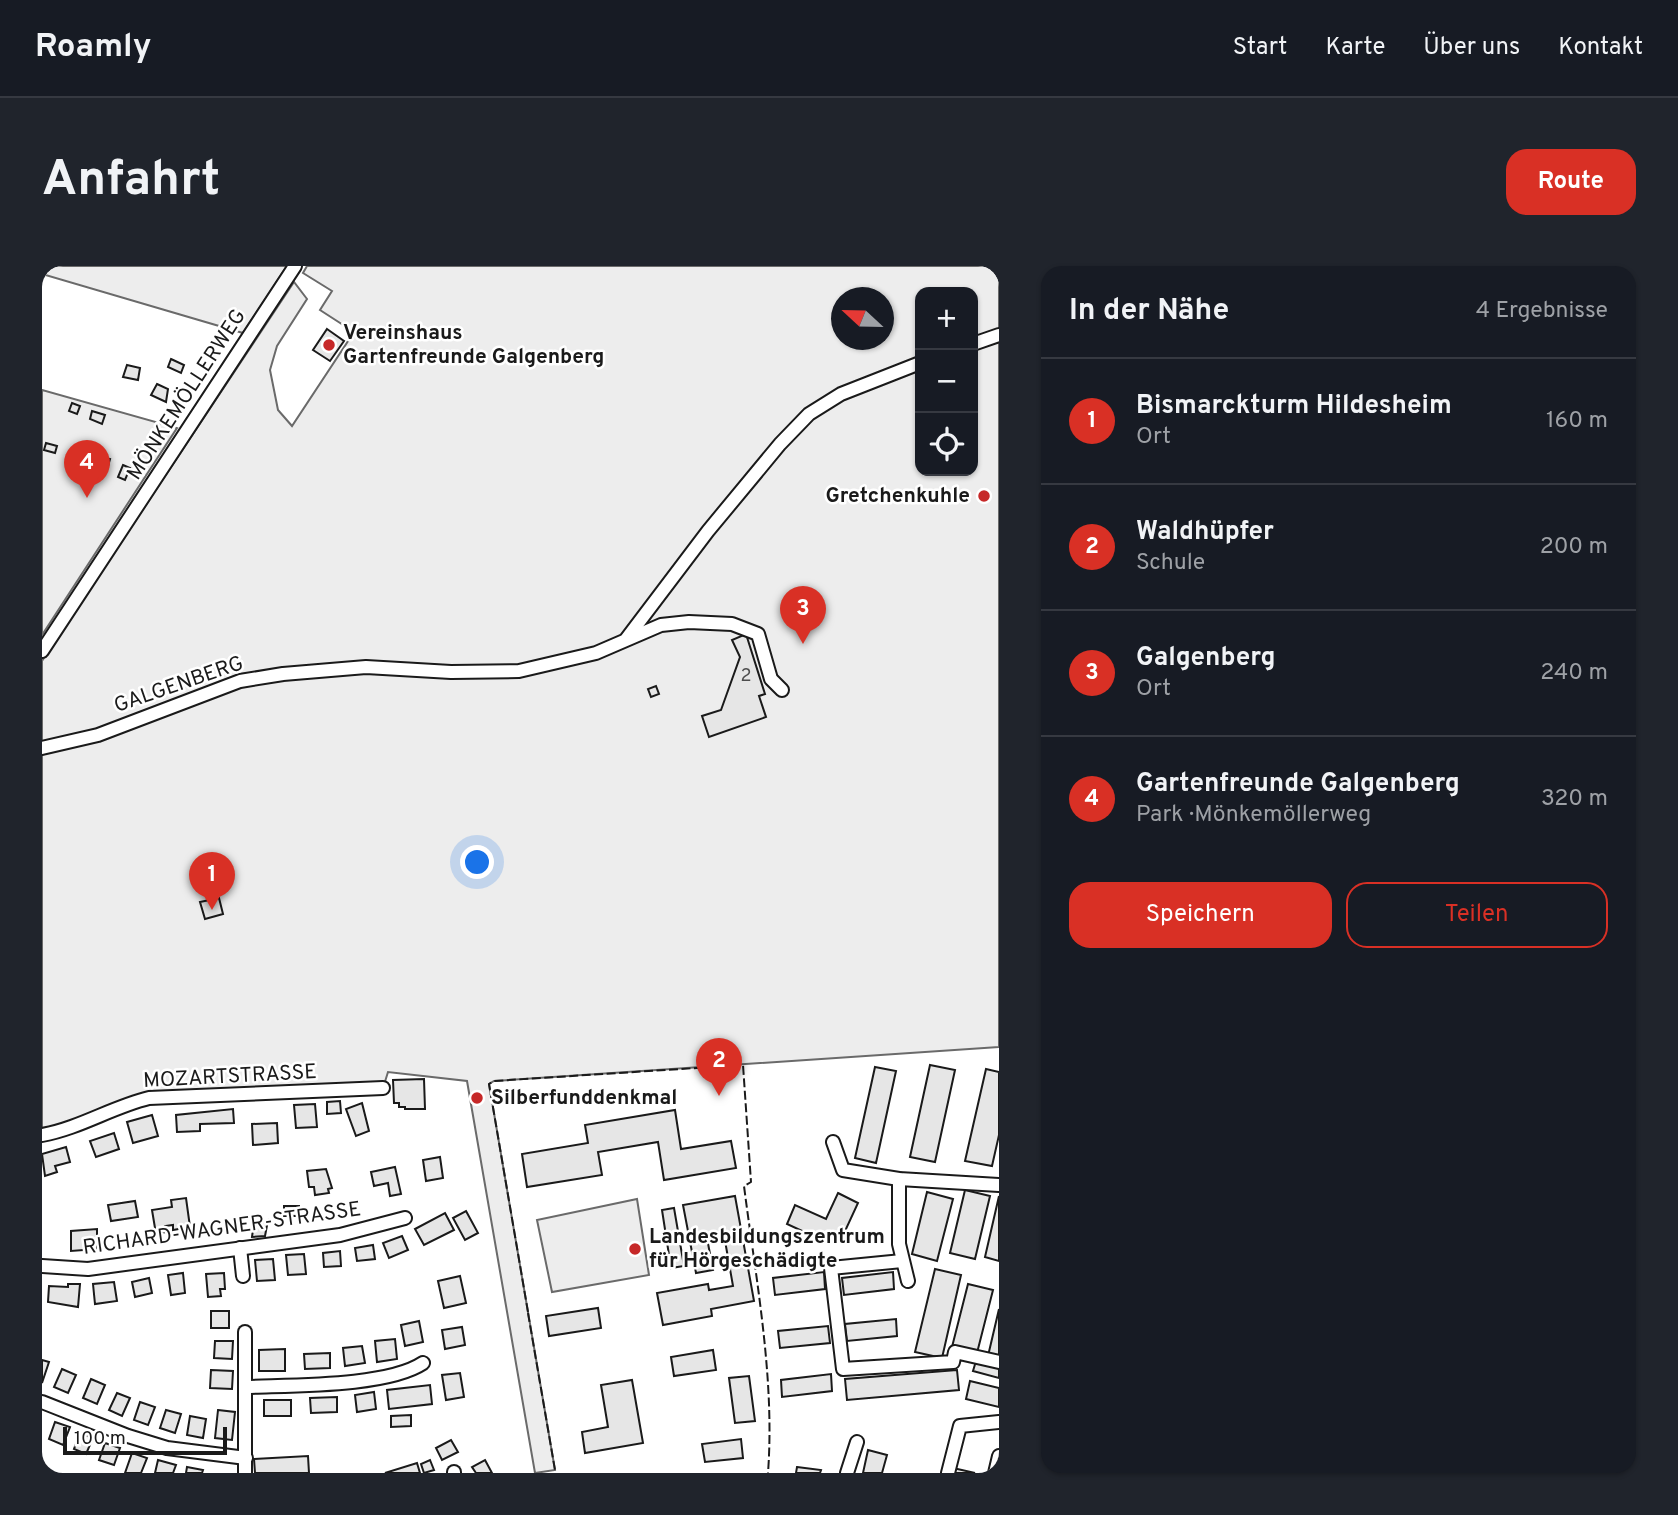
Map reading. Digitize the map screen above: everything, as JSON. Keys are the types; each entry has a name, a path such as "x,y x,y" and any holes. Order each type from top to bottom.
{"street":[{"name":"MÖNKEMÖLLERWEG","path":"42,652 295,266"},
{"path":"978,342 999,334"},
{"name":"GALGENBERG","path":"42,748 98,735 240,681 283,674 366,667 451,672 519,671 596,653 627,638 708,531 780,444 809,414 841,394 915,365"},
{"path":"627,638 661,625 690,622 747,627 758,634 771,679 782,690"},
{"name":"MOZARTSTRASSE","path":"42,1135 149,1098 383,1088"},
{"path":"833,1142 843,1170 899,1179 999,1185"},
{"path":"899,1179 897,1209 902,1261 908,1281"},
{"name":"RICHARD-WAGNER-STRASSE","path":"42,1266 88,1269 340,1236 405,1217"},
{"path":"240,1248 243,1276"},
{"path":"902,1261 831,1268 843,1369 953,1362 955,1352 999,1362"},
{"path":"245,1332 245,1473"},
{"path":"246,1387 328,1384 410,1372 423,1363"},
{"path":"42,1402 128,1436 167,1448 246,1458"},
{"path":"948,1473 960,1426 999,1422"},
{"path":"847,1473 857,1441"},
{"path":"995,1473 999,1456"}],"shaded area":[{"path":"42,266 287,266 243,333 42,274"},
{"path":"307,266 999,266 999,333 978,340 978,287 915,287 915,476 978,476 978,347 999,340 999,1047 494,1081 489,1084 555,1470 535,1473 467,1081 388,1072 383,1088 149,1098 42,1135 42,661 294,282 307,299 277,346 270,370 278,410 292,426 354,332 320,310 332,291 303,273"},
{"path":"42,390 177,428 42,635"},
{"path":"637,1199 649,1275 552,1292 537,1220"}],"building":[{"name":"Vereinshaus Gartenfreunde Galgenberg","path":"327,329 344,341 330,361 313,350"},
{"path":"171,359 184,365 181,373 168,367"},
{"path":"127,365 140,368 138,380 123,377"},
{"path":"157,384 168,389 166,402 151,395"},
{"path":"72,403 80,406 77,414 69,411"},
{"path":"92,411 105,415 102,424 90,419"},
{"path":"46,443 57,446 55,453 44,450"},
{"path":"83,452 91,454 88,465 80,463"},
{"path":"104,458 110,459 107,470 101,468"},
{"path":"123,465 130,468 125,480 118,477"},
{"path":"746,634 765,694 759,696 766,717 709,737 702,716 721,710 740,657 732,640"},
{"path":"656,686 659,694 651,697 648,689"},
{"path":"219,898 223,914 205,919 200,902"},
{"path":"930,1065 955,1070 935,1162 910,1157"},
{"path":"875,1067 896,1071 876,1163 855,1158"},
{"path":"986,1069 999,1072 999,1135 992,1166 965,1161"},
{"path":"424,1079 425,1109 405,1109 399,1107 399,1103 394,1103 393,1080"},
{"path":"340,1101 341,1113 327,1114 327,1102"},
{"path":"362,1103 369,1131 356,1136 346,1109"},
{"path":"315,1104 317,1127 296,1128 294,1105"},
{"path":"233,1109 234,1123 200,1124 200,1131 177,1132 176,1115"},
{"path":"675,1110 681,1149 731,1141 736,1168 664,1180 658,1142 598,1152 602,1175 527,1187 522,1154 588,1143 585,1125"},
{"path":"152,1115 158,1136 133,1143 127,1122"},
{"path":"277,1123 278,1143 253,1145 252,1124"},
{"path":"114,1133 119,1149 96,1157 90,1141"},
{"path":"66,1147 70,1162 55,1166 57,1172 45,1176 42,1154"},
{"path":"440,1157 443,1178 426,1181 423,1160"},
{"path":"395,1167 401,1194 390,1196 388,1183 374,1186 371,1172"},
{"path":"326,1169 332,1188 328,1189 329,1193 315,1195 314,1187 309,1187 307,1171"},
{"path":"965,1190 990,1196 975,1259 950,1253"},
{"path":"927,1192 953,1199 937,1261 912,1254"},
{"path":"838,1193 858,1203 840,1242 831,1238 828,1243 787,1224 795,1205 826,1219"},
{"path":"735,1196 754,1301 711,1309 712,1316 663,1325 657,1293 708,1284 709,1290 733,1286 724,1235 707,1238 713,1270 696,1273 683,1205"},
{"path":"999,1196 999,1261 985,1257"},
{"path":"186,1198 190,1227 173,1230 173,1225 165,1226 166,1232 156,1234 152,1210 172,1207 171,1200"},
{"path":"135,1201 138,1217 111,1221 108,1205"},
{"path":"284,1206 299,1206 299,1216 284,1216"},
{"path":"674,1208 684,1266 671,1268 662,1210"},
{"path":"466,1211 478,1233 465,1240 453,1218"},
{"path":"445,1213 454,1230 424,1245 415,1229"},
{"path":"268,1220 265,1236 252,1237 254,1222"},
{"path":"97,1229 97,1249 71,1251 71,1231"},
{"path":"402,1236 408,1250 389,1258 383,1243"},
{"path":"373,1245 375,1259 357,1261 355,1248"},
{"path":"340,1251 341,1266 324,1267 323,1253"},
{"path":"304,1254 306,1274 288,1275 286,1255"},
{"path":"273,1259 275,1280 257,1281 255,1260"},
{"path":"935,1269 961,1275 942,1358 915,1352"},
{"path":"824,1272 825,1289 775,1295 773,1278"},
{"path":"893,1272 894,1289 844,1295 842,1278"},
{"path":"183,1273 185,1293 171,1295 168,1275"},
{"path":"224,1273 225,1289 220,1289 221,1296 208,1297 206,1274"},
{"path":"460,1276 466,1303 444,1308 438,1281"},
{"path":"149,1278 152,1293 135,1297 132,1282"},
{"path":"114,1282 117,1301 95,1304 93,1284"},
{"path":"68,1284 80,1284 78,1307 48,1302 49,1286 68,1287"},
{"path":"968,1284 993,1290 977,1353 952,1347"},
{"path":"598,1308 601,1328 549,1336 546,1316"},
{"path":"999,1309 999,1358 988,1356"},
{"path":"211,1311 229,1311 229,1328 211,1328"},
{"path":"896,1319 897,1336 847,1341 845,1324"},
{"path":"419,1321 423,1342 405,1346 401,1325"},
{"path":"828,1326 830,1343 780,1348 778,1331"},
{"path":"462,1327 465,1345 445,1349 442,1330"},
{"path":"395,1339 397,1359 377,1362 375,1341"},
{"path":"215,1341 233,1341 232,1359 214,1358"},
{"path":"362,1346 365,1363 345,1366 343,1348"},
{"path":"285,1349 285,1371 259,1371 259,1350"},
{"path":"713,1350 716,1370 674,1376 671,1357"},
{"path":"330,1353 330,1368 305,1369 304,1354"},
{"path":"42,1360 49,1362 42,1383"},
{"path":"976,1361 999,1368 999,1378 973,1371"},
{"path":"62,1369 76,1375 68,1393 54,1387"},
{"path":"211,1370 233,1371 232,1389 210,1388"},
{"path":"957,1370 959,1390 847,1400 845,1379"},
{"path":"460,1373 464,1397 446,1400 442,1375"},
{"path":"831,1374 832,1391 782,1397 781,1380"},
{"path":"749,1376 755,1421 735,1423 729,1378"},
{"path":"91,1379 105,1385 97,1404 83,1398"},
{"path":"632,1380 643,1443 585,1453 582,1432 608,1427 601,1385"},
{"path":"970,1381 999,1388 999,1407 966,1399"},
{"path":"430,1385 432,1404 389,1409 387,1390"},
{"path":"374,1392 376,1409 357,1412 355,1395"},
{"path":"117,1393 130,1398 122,1416 109,1410"},
{"path":"337,1397 337,1412 311,1413 310,1398"},
{"path":"264,1400 291,1400 291,1416 264,1416"},
{"path":"140,1402 155,1407 148,1425 134,1420"},
{"path":"166,1410 181,1414 175,1433 160,1428"},
{"path":"218,1410 235,1412 232,1440 215,1438"},
{"path":"411,1415 411,1426 391,1427 391,1416"},
{"path":"190,1416 206,1419 203,1438 187,1435"},
{"path":"55,1422 70,1427 63,1445 49,1439"},
{"path":"80,1433 93,1438 86,1454 74,1449"},
{"path":"741,1439 743,1458 705,1462 702,1444"},
{"path":"451,1440 458,1452 442,1460 436,1448"},
{"path":"105,1443 120,1448 114,1465 99,1460"},
{"path":"868,1450 887,1455 882,1473 863,1473"},
{"path":"132,1453 147,1458 141,1473 125,1473"},
{"path":"308,1456 309,1473 255,1473 254,1459"},
{"path":"158,1460 176,1465 173,1473 155,1473"},
{"path":"430,1460 434,1470 424,1473 421,1464"},
{"path":"485,1460 492,1473 476,1473 472,1467"},
{"path":"417,1463 420,1473 385,1473"},
{"path":"187,1467 203,1470 202,1473 186,1473"},
{"path":"797,1467 821,1470 820,1473 796,1473"},
{"path":"953,1468 975,1473 952,1473"}],"fence":[{"path":"528,1312 489,1084 494,1081 743,1065 751,1182 744,1186 767,1365 768,1473"},
{"path":"528,1313 555,1470"}],"place":[{"name":"Vereinshaus Gartenfreunde Galgenberg","path":"329,345"},
{"name":"Gretchenkuhle","path":"984,496"},
{"name":"Gartenfreunde Galgenberg","path":"87,498"},
{"name":"Galgenberg","path":"803,644"},
{"name":"Bismarckturm Hildesheim","path":"212,910"},
{"name":"Waldhüpfer","path":"719,1096"},
{"name":"Silberfunddenkmal","path":"477,1098"},
{"name":"Landesbildungszentrum für Hörgeschädigte","path":"635,1249"}]}
